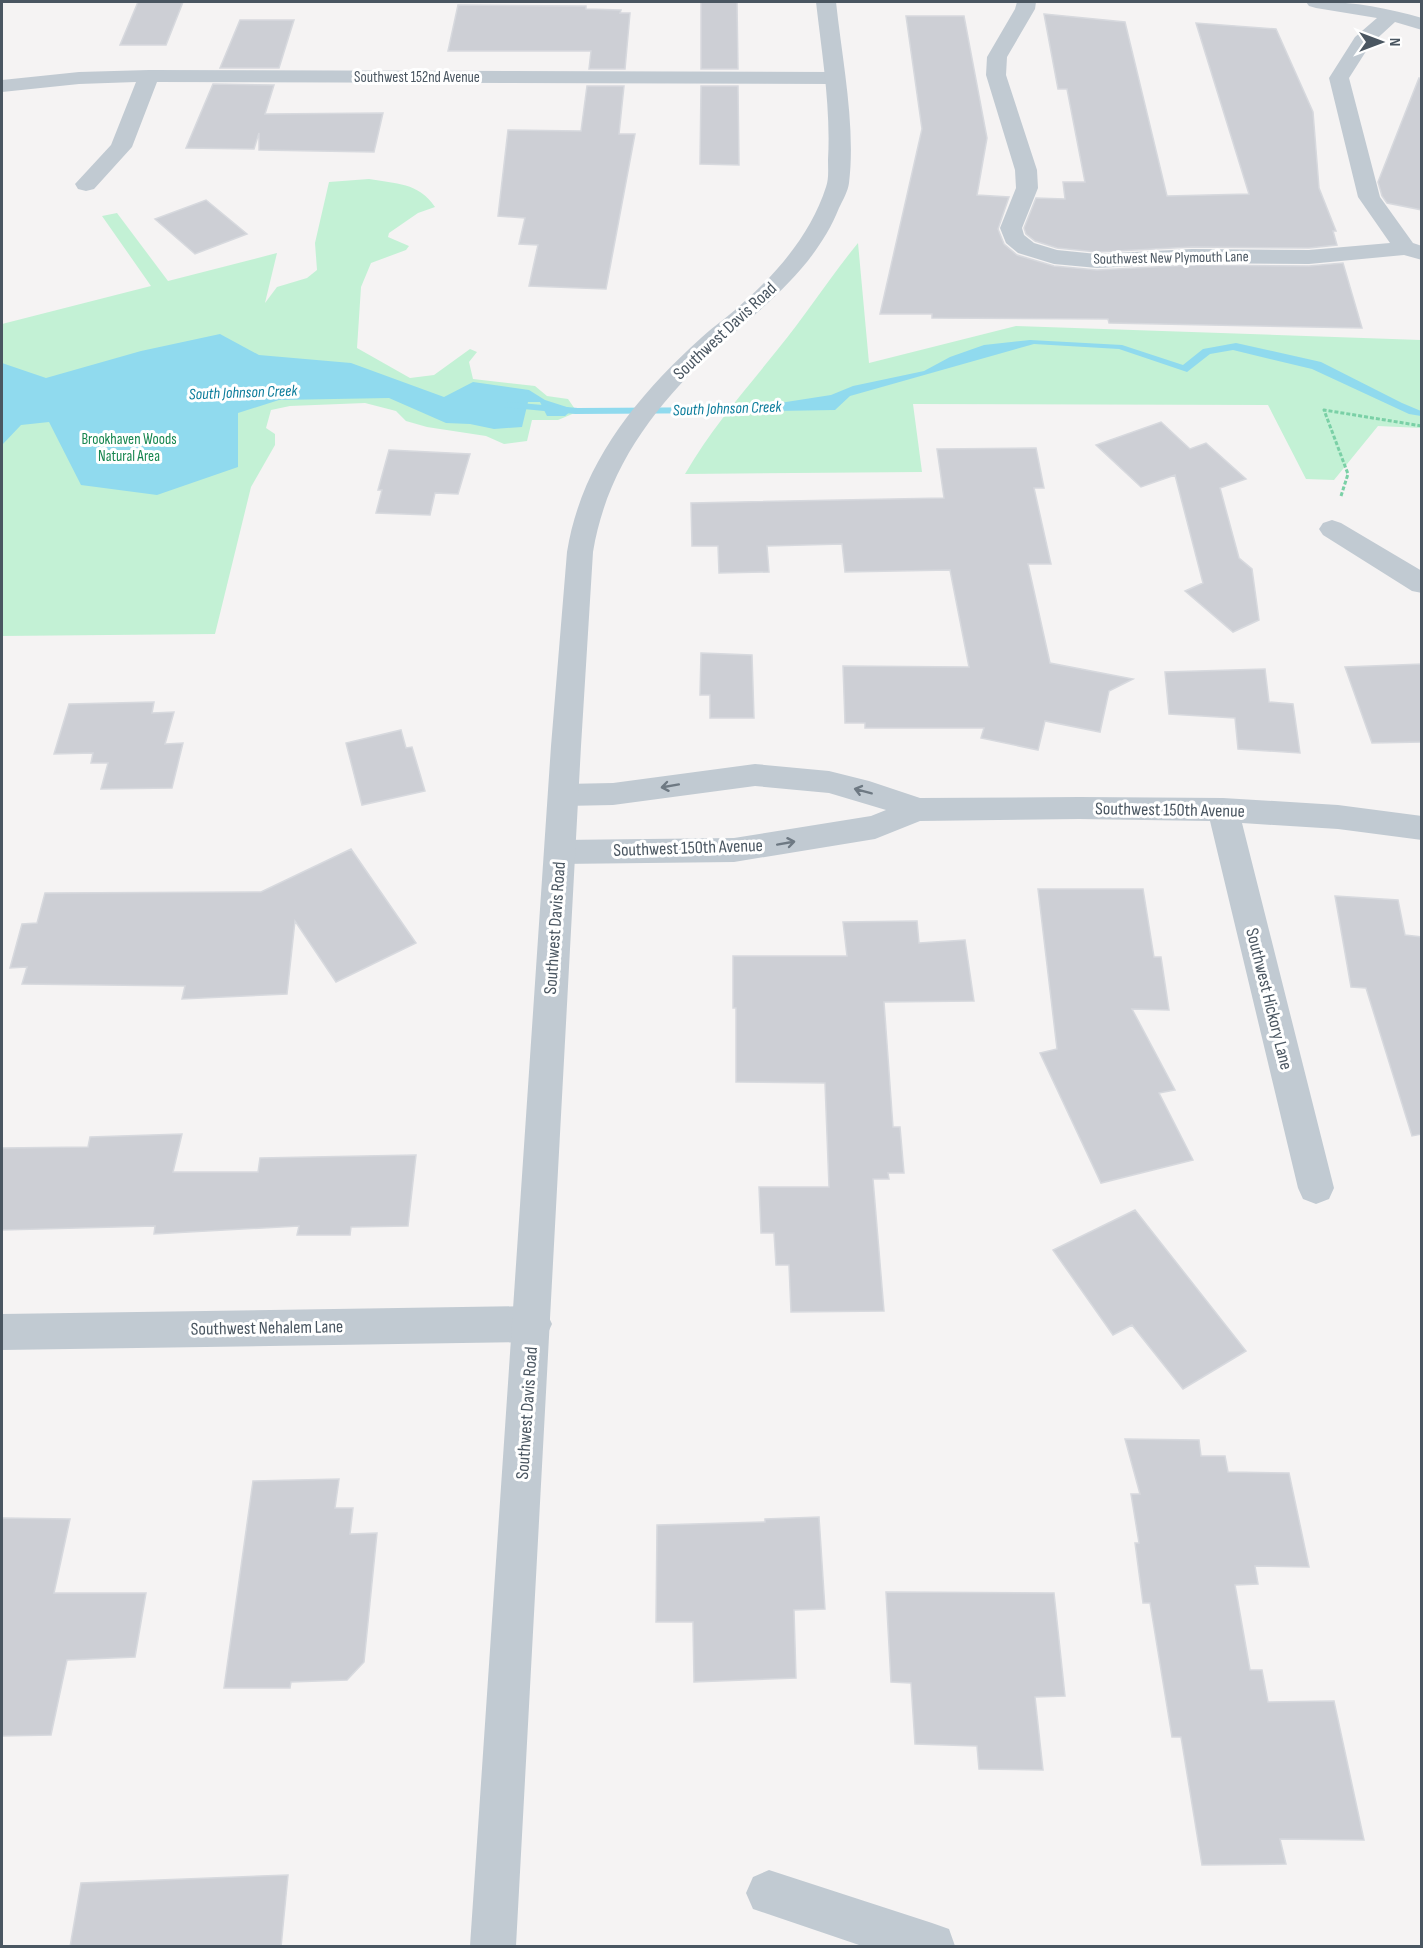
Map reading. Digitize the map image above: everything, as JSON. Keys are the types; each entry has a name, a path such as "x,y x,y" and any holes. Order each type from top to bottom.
{"street":[{"name":"Southwest Davis Road","path":"493,1947 577,588 585,521 602,476 629,430 675,376 709,343 754,306 784,276 821,226 838,185 840,165 840,135 826,2"},
{"name":"Southwest New Plymouth Lane","path":"1026,2 1025,9 997,57 996,75 1026,170 1027,188 1011,228 1014,238 1026,248 1054,257 1097,261 1192,256 1309,257 1413,250"},
{"path":"1316,2 1392,15 1422,24"},
{"path":"1392,15 1362,41 1339,78 1369,197 1413,250"},
{"name":"Southwest 152nd Avenue","path":"2,86 79,78 149,76 833,78"},
{"path":"86,184 121,147 149,76"},
{"path":"1332,528 1422,584"},
{"name":"Southwest 150th Avenue","path":"564,795 614,794 731,777 767,776 829,782 869,792 918,810 1079,808 1223,810 1338,817 1422,828"},
{"name":"Southwest 150th Avenue","path":"560,852 763,848 875,828 918,810"},
{"name":"Southwest Hickory Lane","path":"1223,810 1316,1188"},
{"name":"Southwest Nehalem Lane","path":"2,1332 533,1324"},
{"path":"769,1893 932,1947"}],"path":[{"path":"1348,474 1324,410 1422,426"}],"green space":[{"name":"Brookhaven Woods Natural Area","path":"369,179 414,188 435,207 418,213 389,233 388,237 409,246 406,250 371,263 361,287 357,348 410,378 434,375 470,349 477,352 469,362 473,379 535,386 547,396 568,399 577,412 558,420 532,420 527,441 504,444 486,436 427,427 406,421 396,411 365,403 290,406 271,410 266,428 275,434 275,445 251,487 215,634 2,636 2,324 151,286 102,216 117,213 168,281 277,253 265,303 277,287 307,278 317,270 315,243 329,182"},
{"path":"858,243 869,363 1016,326 1421,340 1421,428 1378,426 1334,480 1306,479 1268,405 913,404 922,472 685,474 718,425"}],"water":[{"path":"220,334 259,355 351,363 444,397 473,382 529,390 545,400 573,409 565,416 547,416 540,402 528,402 522,427 494,429 470,424 446,423 389,398 279,400 238,413 238,467 157,495 81,485 49,422 21,425 2,445 2,363 46,378 141,351"},
{"path":"1030,340 1122,345 1183,365 1203,349 1236,343 1321,362 1421,411 1421,416 1409,414 1312,369 1233,350 1210,354 1187,372 1119,349 1034,344 850,396 835,410 722,412 831,395 853,386 924,371 950,357 984,345"}],"building":[{"path":"138,2 183,2 166,45 120,45"},
{"path":"701,2 737,2 738,69 701,69"},
{"path":"458,5 586,6 586,9 621,10 620,13 630,13 625,69 589,69 591,51 448,51"},
{"path":"1044,14 1125,22 1167,196 1249,194 1196,23 1276,29 1313,112 1319,188 1336,231 1333,231 1337,245 1309,248 1192,247 1097,252 1057,248 1035,241 1026,234 1024,228 1036,198 1065,199 1063,182 1085,182 1067,89 1058,89"},
{"path":"906,16 964,16 987,138 977,195 1009,197 998,229 1004,244 1017,255 1054,266 1097,270 1192,265 1309,266 1343,263 1362,328 1109,323 1108,319 932,318 932,314 880,314 922,129"},
{"path":"240,20 294,20 279,68 220,68"},
{"path":"1419,78 1422,79 1422,210 1387,203 1382,196 1378,182"},
{"path":"213,84 274,85 265,114 383,113 374,152 259,150 259,133 254,149 186,148"},
{"path":"587,86 624,86 619,134 635,134 606,289 529,286 538,245 519,244 525,218 498,216 508,130 581,131"},
{"path":"701,86 738,86 739,165 700,164"},
{"path":"206,200 247,234 195,254 155,219"},
{"path":"1161,422 1190,449 1206,443 1246,479 1220,488 1239,558 1252,569 1259,620 1233,632 1185,591 1203,583 1175,475 1141,487 1096,445"},
{"path":"1036,448 1044,488 1034,488 1051,564 1028,564 1050,663 1133,679 1109,691 1100,732 1045,721 1038,750 981,738 984,728 865,728 865,723 845,723 843,666 969,667 950,570 845,572 842,544 767,546 769,572 719,573 718,546 692,546 691,503 944,498 937,449"},
{"path":"389,450 470,454 458,494 435,493 430,515 376,513 382,490 378,490"},
{"path":"701,653 752,655 754,718 710,718 710,695 700,695"},
{"path":"1422,664 1422,742 1372,743 1345,667"},
{"path":"1265,669 1269,702 1293,704 1300,753 1238,749 1235,718 1169,714 1165,672"},
{"path":"154,702 152,713 174,712 165,744 183,743 172,788 101,789 108,763 91,763 93,753 54,754 69,704"},
{"path":"401,730 406,748 412,747 425,791 362,805 346,743"},
{"path":"351,849 416,943 336,982 295,921 287,994 182,999 185,986 22,984 27,967 10,968 22,924 37,923 45,893 261,892"},
{"path":"1038,889 1143,889 1154,957 1161,957 1169,1010 1132,1009 1175,1090 1159,1093 1193,1160 1101,1183 1040,1053 1057,1049"},
{"path":"1335,896 1398,900 1405,935 1422,937 1422,1134 1412,1136 1366,988 1351,987"},
{"path":"917,921 919,943 965,940 974,1001 884,1002 893,1127 900,1127 904,1173 888,1173 889,1179 873,1179 884,1311 791,1312 789,1265 776,1265 774,1233 761,1233 759,1187 829,1187 825,1083 736,1082 733,956 847,956 843,922"},
{"path":"182,1134 173,1172 258,1172 260,1158 416,1155 408,1226 351,1227 350,1235 297,1235 299,1226 154,1234 155,1226 2,1230 2,1148 88,1147 90,1137"},
{"path":"1135,1210 1246,1351 1183,1389 1132,1325 1113,1335 1053,1250"},
{"path":"1125,1439 1199,1440 1201,1456 1225,1456 1228,1472 1289,1473 1309,1567 1255,1566 1258,1584 1235,1585 1250,1670 1262,1670 1268,1702 1334,1701 1364,1840 1280,1839 1286,1864 1202,1865 1181,1737 1172,1737 1150,1603 1143,1603 1135,1543 1139,1543 1131,1494 1140,1494"},
{"path":"339,1479 335,1508 353,1508 350,1534 377,1533 364,1662 347,1680 291,1682 290,1688 224,1688 253,1481"},
{"path":"819,1517 825,1609 794,1610 796,1678 694,1682 693,1622 656,1622 657,1525 765,1522 765,1519"},
{"path":"2,1518 70,1519 54,1593 146,1593 135,1657 67,1660 51,1735 2,1736"},
{"path":"886,1592 1054,1593 1065,1696 1035,1697 1043,1770 979,1769 977,1746 915,1744 911,1683 891,1682"},
{"path":"288,1875 281,1947 70,1947 81,1883"}],"waterway":[{"name":"South Johnson Creek","path":"507,405 573,409 575,411 743,410"}]}
